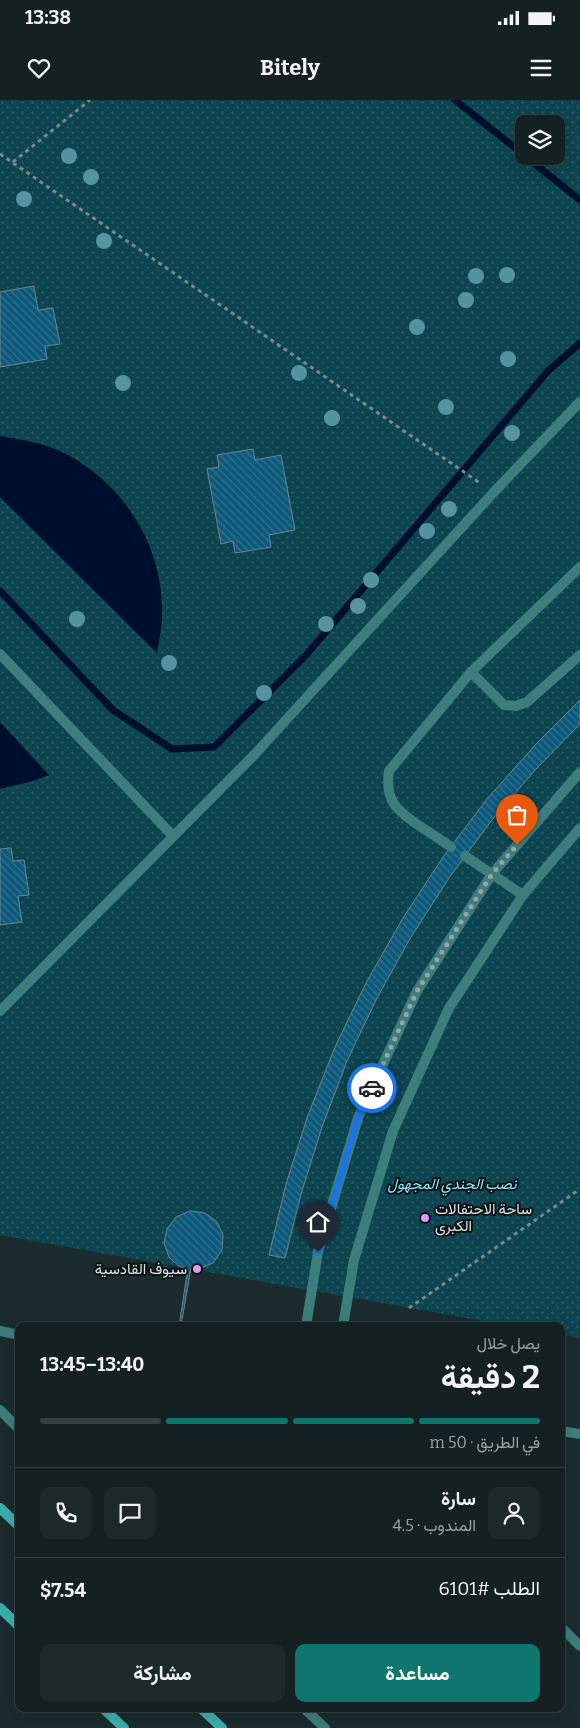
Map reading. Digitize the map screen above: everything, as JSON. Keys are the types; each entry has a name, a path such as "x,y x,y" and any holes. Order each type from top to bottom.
{"main road":[{"path":"0,1508 15,1522"},
{"path":"0,1608 15,1623"},
{"path":"0,1614 15,1624"},
{"path":"107,1712 124,1728"},
{"path":"205,1712 222,1728"}],"street":[{"path":"0,1011 255,754 494,492 580,402"},
{"path":"451,847 400,812 392,800 387,782 388,770 471,672 580,566"},
{"path":"0,654 173,836"},
{"path":"471,672 504,705 516,706 527,702 580,655"},
{"path":"307,1322 318,1252 358,1118 417,991 492,874 580,772"},
{"path":"344,1322 354,1260 393,1131 449,1008 523,895 580,828"},
{"path":"465,856 523,895"},
{"path":"0,1331 15,1333"},
{"path":"0,1410 15,1425"},
{"path":"565,1432 580,1434"},
{"path":"565,1631 580,1646"},
{"path":"308,1712 325,1728"}],"path":[{"path":"13,162 90,100"},
{"path":"0,154 494,492"},
{"path":"409,1308 580,1189"}],"green space":[{"name":"نصب الجندي المجهول","path":"0,100 580,100 580,1338 565,1336 565,1322 489,1322 0,1235"}],"shaded area":[{"path":"0,436 42,445 66,454 105,482 135,518 155,561 160,584 162,619 157,653 0,497"},
{"path":"0,722 49,775 0,789"}],"building":[{"path":"34,286 38,310 53,308 60,344 45,346 47,359 0,367 0,292"},
{"path":"253,449 255,460 281,455 295,530 269,535 271,547 235,553 233,541 221,544 207,469 219,467 217,455"},
{"path":"580,700 580,724 537,768 491,821 449,878 411,937 377,998 347,1061 322,1127 301,1194 285,1258 269,1255 286,1184 308,1115 335,1047 367,981 403,918 443,857 487,799 536,744"},
{"path":"11,848 13,861 24,860 29,895 18,896 22,922 0,925 0,849"},
{"name":"سيوف القادسية","path":"190,1211 205,1213 217,1222 223,1235 222,1250 213,1263 199,1269 191,1268 182,1322 180,1322 188,1268 180,1267 169,1257 164,1243 167,1229 176,1217"}],"waterway":[{"path":"455,100 515,148"},
{"path":"536,165 580,200"},
{"path":"0,591 113,710 172,749 214,747 307,654 548,371 580,343"}],"way so far":[{"path":"372,1088 417,991 492,874 517,845"}],"place":[{"name":"ساحة الاحتفالات الكبرى","path":"425,1218"},
{"name":"سيوف القادسية","path":"197,1269"}],"route":[{"path":"318,1252 358,1118 372,1088"}]}
